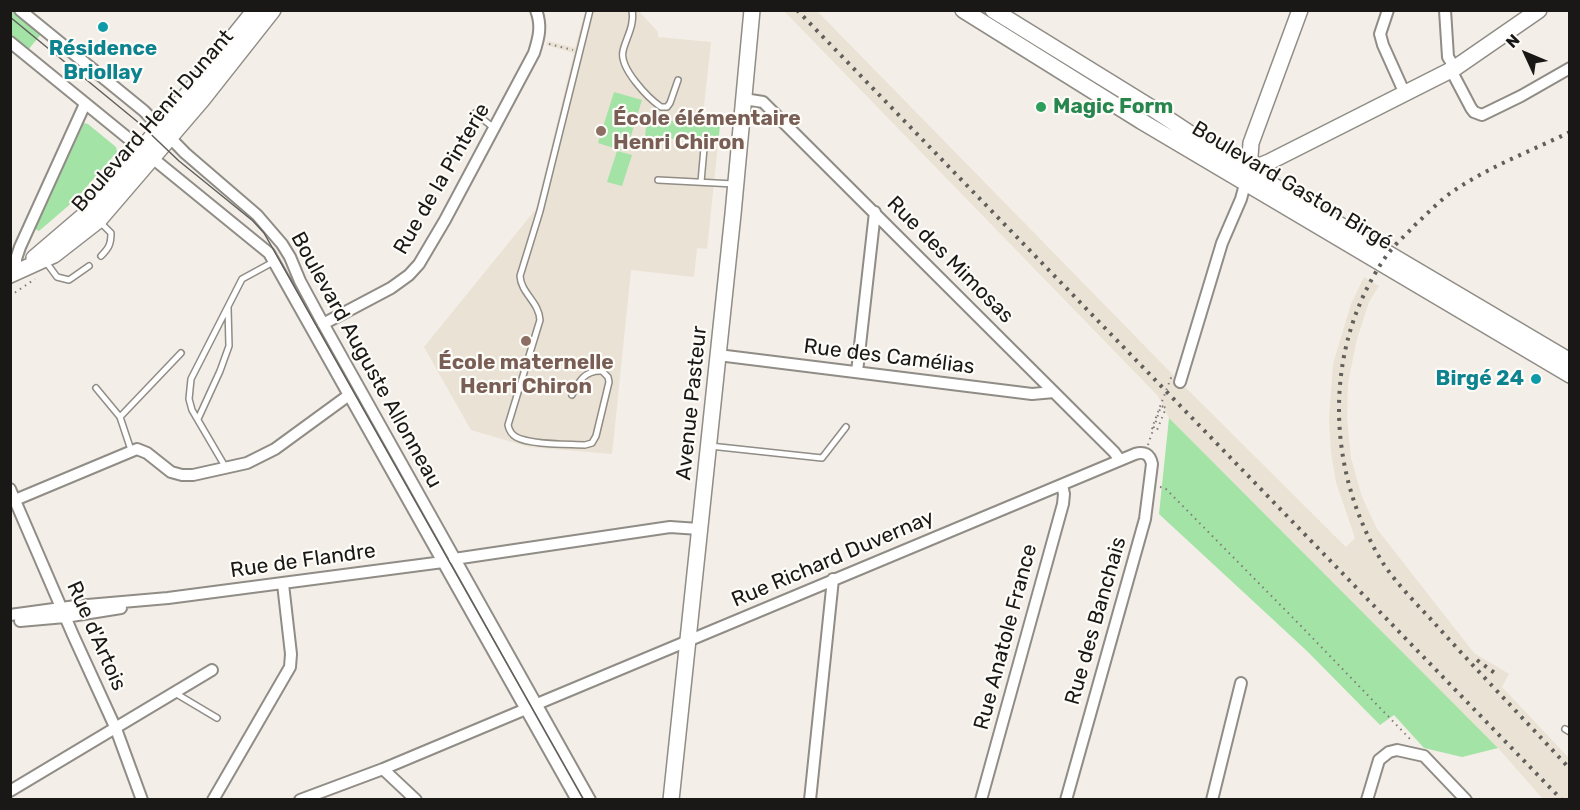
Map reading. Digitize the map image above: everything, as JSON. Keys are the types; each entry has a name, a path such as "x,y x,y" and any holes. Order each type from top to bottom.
{"main road":[{"name":"Boulevard Henri Dunant","path":"42,256 146,153 255,10"},
{"name":"Boulevard Henri Dunant","path":"164,132 212,88 273,10"},
{"name":"Boulevard Gaston Birgé","path":"963,10 1247,177 1569,361"},
{"name":"Boulevard Gaston Birgé","path":"993,10 1247,177 1569,375"},
{"path":"1247,177 1251,143 1300,10"},
{"path":"1247,177 1269,162 1453,69 1539,10"},
{"name":"Avenue Pasteur","path":"671,800 736,184 749,13"},
{"name":"Boulevard Henri Dunant","path":"18,271 42,256 69,244 99,220 146,153"}],"street":[{"name":"Boulevard Auguste Allonneau","path":"20,10 144,111 207,174 257,215 282,244 449,561 537,704 590,800"},
{"name":"Rue de la Pinterie","path":"323,324 391,288 409,275 419,264 534,53 540,34 540,21 536,10"},
{"path":"1388,10 1380,34 1405,94"},
{"path":"1445,10 1448,57 1474,112 1482,115 1521,96 1569,68"},
{"name":"Boulevard Auguste Allonneau","path":"10,42 197,192 272,257"},
{"name":"Rue des Mimosas","path":"744,99 763,102 1120,460"},
{"path":"18,271 16,259 20,247 85,104"},
{"path":"1176,378 1222,243 1241,200 1247,177"},
{"path":"857,372 875,212"},
{"path":"272,257 350,395 449,561 572,798"},
{"name":"Rue des Camélias","path":"718,355 1032,394 1054,392"},
{"path":"15,500 131,450 142,450 162,467 182,475 193,475 247,463 275,449 350,395"},
{"name":"Rue Richard Duvernay","path":"537,704 1120,460 1140,452 1145,453"},
{"name":"Rue des Banchais","path":"1066,800 1145,519 1152,464 1145,453"},
{"name":"Rue Anatole France","path":"981,800 1063,504 1062,485"},
{"name":"Rue d'Artois","path":"10,489 116,729 142,800"},
{"name":"Rue de Flandre","path":"10,622 64,613 76,606 283,584 468,559 664,528 682,526 699,529"},
{"path":"810,800 833,579"},
{"path":"213,800 290,667 291,654 283,584"},
{"name":"Rue de Flandre","path":"10,615 64,613"},
{"path":"10,792 212,670"},
{"path":"1212,800 1241,683"},
{"path":"300,800 383,769 526,709"},
{"path":"1367,800 1378,762 1389,752 1403,751 1424,756 1466,800"},
{"path":"383,769 416,800"}],"lane":[{"path":"572,395 585,374 602,371 608,377 609,382 599,425 592,443 585,445 530,441 517,438 511,432 508,425 540,320 539,311 521,284 520,276 540,211 590,10"},
{"path":"632,10 633,22 622,53 624,67 661,108 667,107 670,103 678,80"},
{"path":"475,113 494,128"},
{"path":"701,182 704,148"},
{"path":"658,180 736,184"},
{"path":"99,220 111,233 110,247 101,256"},
{"path":"42,256 57,277 69,280 89,266"},
{"path":"226,468 189,399 191,379 242,279 272,257"},
{"path":"198,419 229,346 228,306"},
{"path":"120,417 181,353"},
{"path":"96,388 120,417 131,450"},
{"path":"708,446 822,458 846,427"},
{"path":"175,693 217,718"}],"path":[{"path":"547,43 576,50"},
{"path":"1145,453 1151,441 1153,427 1161,406 1166,408 1157,430 1152,428 1176,378"},
{"path":"1160,487 1165,488 1285,609 1424,756"}],"shaded area":[{"path":"638,10 658,32 658,37 711,42 703,115 721,117 720,126 648,118 645,136 718,144 707,249 697,248 694,277 631,270 612,454 529,447 471,430 424,347 536,209 574,53 546,45 548,41 575,48 585,11"},
{"path":"784,11 817,11 1180,382 1346,547 1355,538 1336,482 1331,453 1329,419 1333,364 1351,304 1364,277 1379,286 1369,302 1357,339 1348,383 1347,419 1351,458 1362,497 1377,529 1474,653 1509,674 1502,687 1569,758 1569,799 1543,799 1498,748 1169,418 1158,396"}],"green space":[{"path":"10,11 14,11 42,33 28,50 11,35"},
{"path":"614,92 642,100 626,152 598,143"},
{"path":"647,118 720,126 718,144 645,136"},
{"path":"84,123 116,147 117,152 74,201 39,231 35,229"},
{"path":"617,151 632,155 622,186 607,182"},
{"path":"1169,418 1498,748 1462,757 1424,748 1394,715 1380,725 1307,651 1159,514"}],"tram line":[{"path":"10,17 139,123 179,161 253,221 264,233 584,800"}],"railway":[{"path":"797,10 1562,800"},
{"path":"1570,132 1495,167 1452,192 1390,251 1366,290 1351,328 1342,367 1339,406 1341,446 1349,486 1363,524 1381,560 1408,594 1570,769"},
{"path":"1477,660 1496,674"}],"place":[{"name":"Résidence Briollay","path":"103,27"},
{"name":"Magic Form","path":"1041,107"},
{"name":"École élémentaire Henri Chiron","path":"601,131"},
{"name":"École maternelle Henri Chiron","path":"526,341"},
{"name":"Birgé 24","path":"1536,379"}]}
